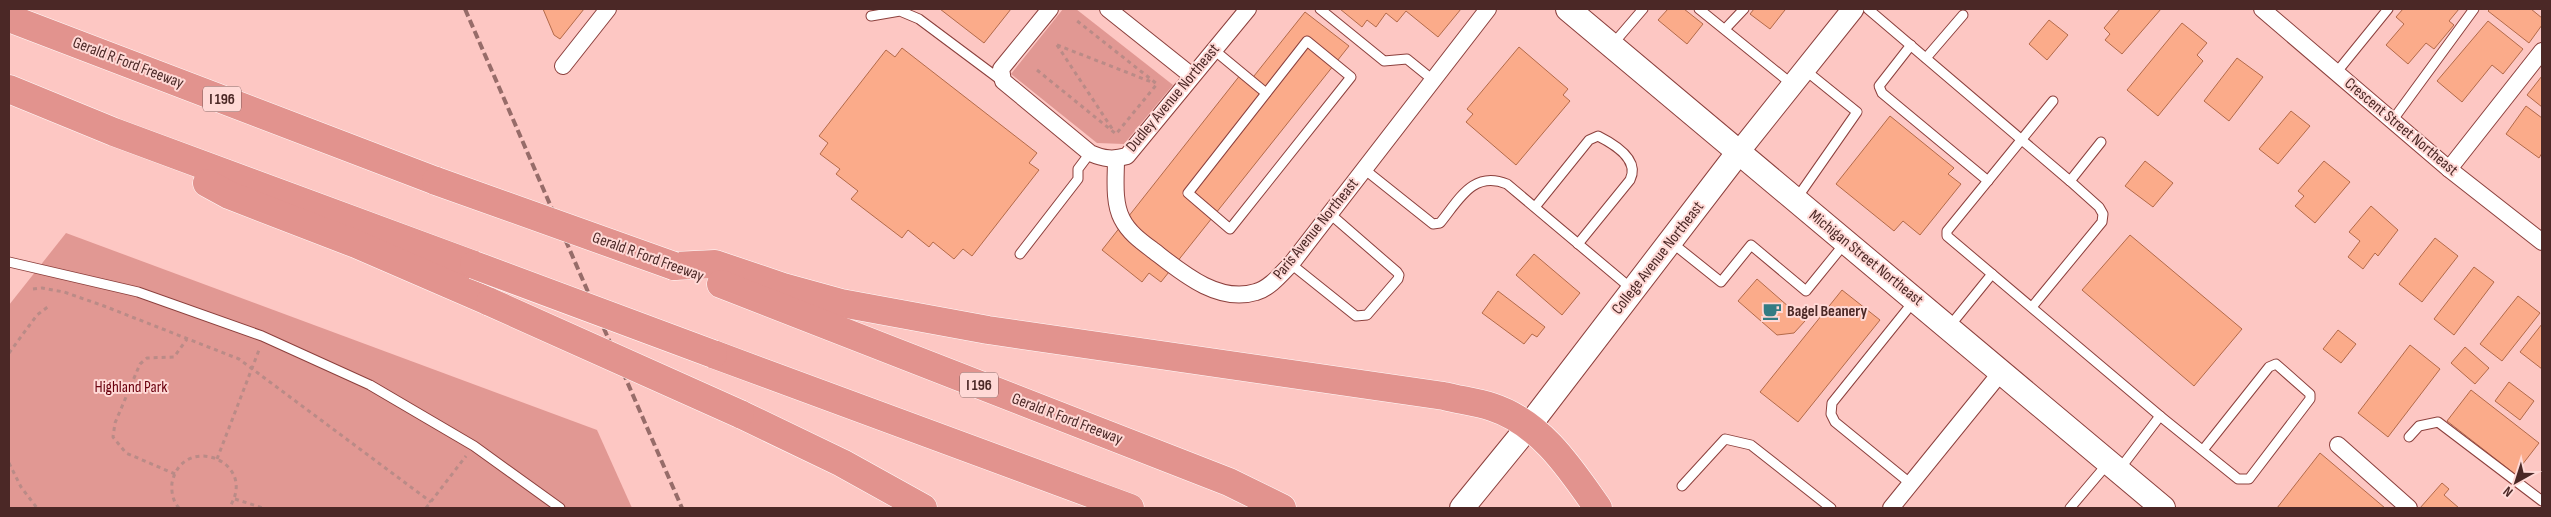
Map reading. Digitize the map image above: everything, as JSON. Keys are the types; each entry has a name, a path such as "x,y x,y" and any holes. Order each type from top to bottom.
{"highway":[{"name":"Gerald R Ford Freeway","path":"9,18 436,181 674,266 1229,482 1282,508"},
{"path":"9,89 114,132 1130,508"},
{"path":"114,132 229,195 356,244 740,414 842,463 923,508"},
{"path":"674,266 716,264 783,287 841,303 988,330 1444,396 1493,407 1528,427 1559,453 1598,508"}],"main road":[{"name":"Michigan Street Northeast","path":"1568,9 2164,508"},
{"name":"College Avenue Northeast","path":"1462,508 1528,427 1738,153"}],"street":[{"path":"563,66 608,9"},
{"path":"1050,9 1001,69 1003,81 1090,153"},
{"path":"1108,9 1192,76"},
{"name":"Dudley Avenue Northeast","path":"1090,153 1102,158 1116,159 1127,156 1248,9"},
{"name":"Paris Avenue Northeast","path":"1116,159 1116,186 1121,218 1131,232 1185,276 1213,289 1236,295 1256,292 1273,282 1291,264 1488,9"},
{"name":"College Avenue Northeast","path":"1738,153 1854,9"},
{"name":"Crescent Street Northeast","path":"2262,9 2448,169 2542,242"},
{"path":"2448,169 2542,51"},
{"path":"1892,508 2002,371"},
{"path":"2338,445 2409,508"}],"lane":[{"path":"1320,9 1384,61 1407,60 1433,80"},
{"path":"1611,46 1643,9"},
{"path":"1699,9 1799,77 1857,112 1795,201"},
{"path":"1726,28 1744,9"},
{"path":"1868,9 2070,181 2099,207 2103,214 2102,222 2032,307"},
{"path":"2336,73 2388,9"},
{"path":"2392,121 2474,9"},
{"path":"871,16 900,11 919,19 1003,81"},
{"path":"1926,58 1963,15"},
{"path":"1307,42 1351,77 1230,229 1188,193 1266,93 1307,42"},
{"path":"1911,45 1879,86 1882,93 1988,181"},
{"path":"1214,50 1266,93"},
{"path":"2053,101 1947,231 1947,236 2160,416 2238,479 2248,479 2310,399 2310,394 2276,364 2269,367 2203,450"},
{"path":"1535,207 1589,140 1598,136 1619,150 1633,164 1634,172 1630,180 1578,244"},
{"path":"2070,181 2101,142"},
{"path":"1020,254 1078,179 1078,169 1090,153"},
{"path":"1364,169 1433,224 1440,223 1470,187 1482,181 1507,184 1633,290"},
{"path":"1291,264 1356,316 1367,315 1398,279 1399,275 1396,272 1330,213"},
{"path":"1670,242 1721,282 1751,246 1806,291 1845,242"},
{"path":"9,262 138,292 264,337 370,385 474,446 560,508"},
{"path":"1949,327 1992,274"},
{"path":"1911,484 1835,422 1831,414 1832,403 1916,299"},
{"path":"2070,508 2114,466 2160,416"},
{"path":"2409,437 2419,426 2438,422 2542,501"},
{"path":"1682,486 1725,440 1736,441 1751,445 1831,508"}],"path":[{"path":"1071,26 1076,20 1157,84"},
{"path":"1054,48 1061,40"},
{"path":"1054,48 1157,84"},
{"path":"1054,48 1116,134"},
{"path":"1042,63 1037,70 1116,134"},
{"path":"1116,134 1157,84"},
{"path":"33,289 42,288 64,292 239,359 251,370 430,502"},
{"path":"9,353 37,315 49,306"},
{"path":"216,458 264,337"},
{"path":"175,474 126,453 113,437 114,423 140,364 147,358 174,357 187,339"},
{"path":"426,508 474,446"},
{"path":"179,508 173,496 172,485 175,474 188,459 199,456 216,458 229,467 235,477 235,499 229,508"},
{"path":"9,463 21,487 37,508"},
{"path":"235,499 263,508"}],"green space":[{"path":"1063,9 1076,9 1173,85 1124,144 1097,143 1011,74"},
{"name":"Highland Park","path":"66,233 597,430 632,508 9,508 9,305"}],"building":[{"path":"543,9 584,9 560,39 554,35"},
{"path":"940,9 1011,9 984,43"},
{"path":"1340,9 1461,9 1438,37 1406,11 1397,22 1386,13 1376,27 1367,20 1362,27"},
{"path":"1668,9 1684,9 1703,24 1687,44 1658,20"},
{"path":"1754,9 1785,10 1770,29 1750,14"},
{"path":"2120,9 2161,9 2122,54 2105,40 2110,34 2104,28"},
{"path":"2403,9 2459,9 2449,21 2454,25 2434,49 2426,43 2408,64 2386,45 2404,24 2396,17"},
{"path":"2490,9 2531,9 2542,18 2542,25 2529,43 2488,11"},
{"path":"1305,12 1349,46 1161,282 1149,273 1142,282 1102,250 1241,74 1250,81"},
{"path":"2049,20 2068,35 2047,60 2029,44"},
{"path":"2488,21 2523,49 2503,74 2492,65 2462,102 2437,81"},
{"path":"2182,23 2207,43 2197,55 2203,61 2158,116 2127,90"},
{"path":"1519,47 1568,89 1563,95 1570,101 1516,165 1466,122 1473,114 1467,109"},
{"path":"902,48 1037,153 1029,163 1039,170 972,256 963,249 954,259 933,242 929,247 908,230 902,238 851,199 858,191 836,174 840,169 820,154 828,143 819,136 886,50 895,57"},
{"path":"2237,58 2263,77 2229,121 2204,101"},
{"path":"2542,76 2542,107 2527,95"},
{"path":"2526,106 2542,118 2542,153 2539,158 2506,134"},
{"path":"2291,111 2310,126 2278,164 2259,149"},
{"path":"1890,116 1954,168 1948,174 1961,184 1920,235 1903,221 1894,231 1836,184"},
{"path":"2145,161 2173,183 2153,207 2125,186"},
{"path":"2324,161 2350,182 2315,223 2295,206 2304,196 2298,191"},
{"path":"2371,206 2398,230 2378,256 2375,253 2363,269 2348,257 2360,241 2349,232"},
{"path":"2130,235 2242,329 2194,386 2082,290"},
{"path":"2435,238 2458,256 2422,302 2399,284"},
{"path":"1534,254 1580,293 1562,315 1516,275"},
{"path":"2474,267 2494,282 2454,335 2434,319"},
{"name":"Bagel Beanery","path":"1757,279 1805,321 1794,333 1777,335 1738,301"},
{"path":"1842,290 1880,320 1798,422 1760,392"},
{"path":"1498,291 1545,327 1537,337 1532,334 1524,344 1482,313"},
{"path":"2518,296 2540,313 2502,361 2480,344"},
{"path":"2542,324 2542,369 2520,352"},
{"path":"2338,330 2356,344 2341,363 2323,349"},
{"path":"2410,345 2440,369 2388,437 2358,413"},
{"path":"2465,347 2489,368 2475,384 2451,363"},
{"path":"2509,382 2534,401 2520,420 2495,401"},
{"path":"2471,390 2539,443 2515,474 2447,421"},
{"path":"2320,453 2385,508 2277,508"},
{"path":"2442,483 2449,489 2444,495 2459,508 2420,508"}],"railway":[{"path":"465,9 682,508"}],"place":[{"name":"Bagel Beanery","path":"1772,311"}]}
